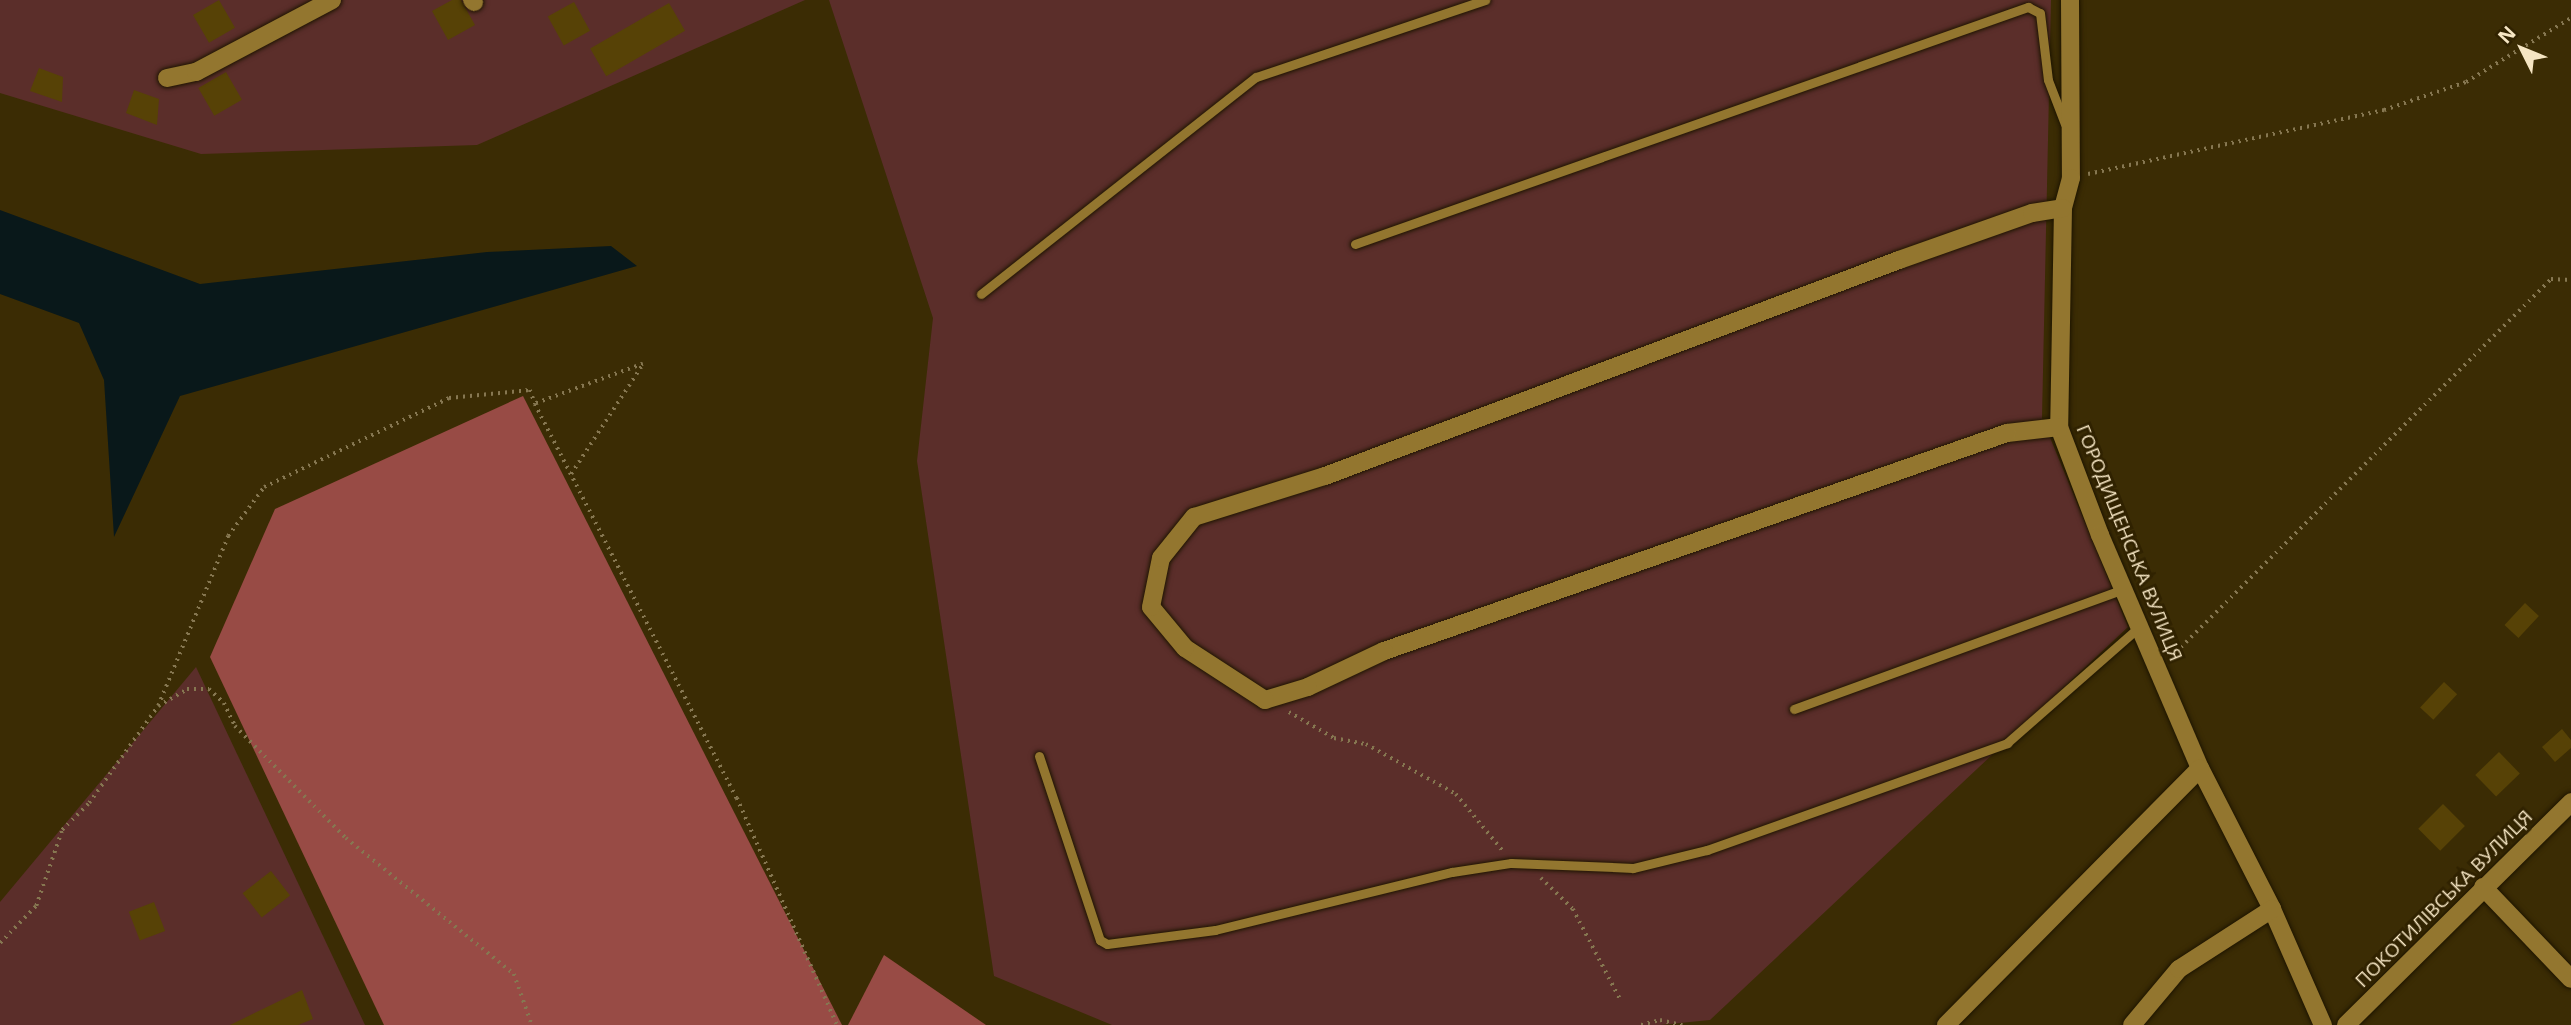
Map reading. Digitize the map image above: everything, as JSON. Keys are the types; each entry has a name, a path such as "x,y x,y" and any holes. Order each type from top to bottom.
{"street":[{"path":"167,78 195,72 332,0"},
{"name":"ГОРОДИЩЕНСЬКА ВУЛИЦЯ","path":"2070,0 2071,178 2063,208 2059,427 2123,589 2200,768 2272,909 2323,1025"},
{"path":"2059,427 1994,437 1384,651 1308,687 1265,700 1185,648 1151,607 1161,558 1194,517 1325,476 1935,247 2032,213 2063,208"},
{"path":"1946,1025 2200,768"},
{"name":"ПОКОТИЛІВСЬКА ВУЛИЦЯ","path":"2355,1021 2483,887 2571,802"},
{"path":"2483,887 2571,979"},
{"path":"2132,1025 2179,969 2272,909"}],"lane":[{"path":"981,294 1256,77 1485,0"},
{"path":"1355,244 2028,7 2040,13 2048,80 2071,139"},
{"path":"1794,709 2123,589"},
{"path":"1039,756 1100,940 1107,944 1215,930 1452,872 1511,863 1633,868 1707,850 1986,753 2007,743 2139,627"}],"path":[{"path":"2071,178 2384,110 2466,82 2571,18"},
{"path":"2158,671 2551,279 2571,280"},
{"path":"535,404 643,364 571,474"},
{"path":"0,943 36,906 62,830 89,803 158,705 228,536 264,487 449,398 530,390 737,798 837,1025"},
{"path":"158,705 187,689 209,690 224,704 235,726 346,838 514,974 532,1025"},
{"path":"1270,699 1334,738 1366,744 1456,794 1511,863"},
{"path":"1537,875 1573,909 1621,1001"},
{"path":"1641,1025 1660,1020 1682,1025"}],"shaded area":[{"path":"0,0 805,0 477,145 201,154 0,93"},
{"path":"829,0 2051,0 2042,418 2128,627 1710,1020 1660,1025 1112,1025 994,976 917,461 933,318"},
{"path":"0,210 200,284 487,252 611,246 637,266 180,396 114,537 104,380 79,323 0,294"},
{"path":"523,396 842,1025 384,1025 210,657 275,509"},
{"path":"196,667 365,1025 0,1025 0,902"},
{"path":"884,955 986,1025 848,1025"}],"building":[{"path":"219,0 235,28 209,43 193,15"},
{"path":"452,0 461,0 475,25 448,40 432,11"},
{"path":"574,2 590,31 564,45 548,17"},
{"path":"669,3 685,31 606,76 590,48"},
{"path":"39,68 63,77 62,102 30,91"},
{"path":"226,72 242,100 214,116 198,88"},
{"path":"134,90 159,99 157,125 126,113"},
{"path":"2525,603 2539,616 2518,638 2505,625"},
{"path":"2444,682 2457,694 2433,720 2420,708"},
{"path":"2562,729 2571,740 2571,748 2555,762 2542,747"},
{"path":"2499,752 2520,774 2496,797 2475,775"},
{"path":"2443,804 2465,826 2440,851 2418,829"},
{"path":"271,871 290,895 262,918 243,893"},
{"path":"154,902 165,931 140,941 129,912"},
{"path":"302,990 313,1019 298,1025 230,1025"}]}
